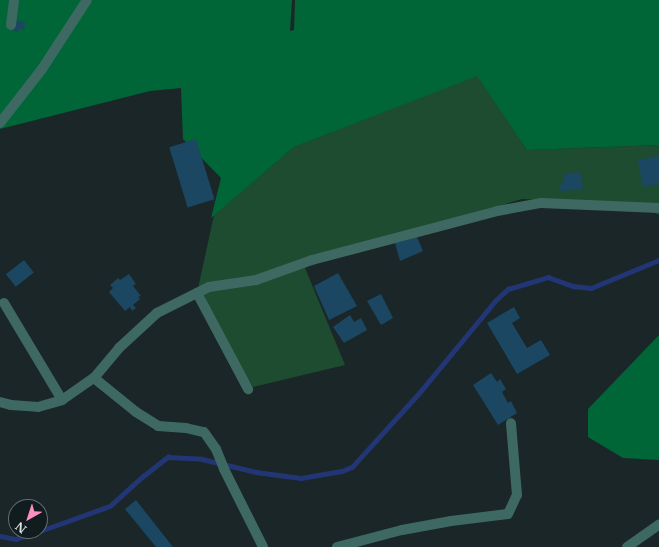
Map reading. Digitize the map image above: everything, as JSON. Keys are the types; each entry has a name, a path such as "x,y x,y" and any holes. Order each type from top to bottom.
{"street":[{"path":"11,26 14,0"},
{"path":"0,123 42,69 87,0"},
{"path":"0,402 10,405 38,407 62,400 94,378 119,348 157,313 208,287 256,280 312,260 497,211 541,203 659,208"},
{"path":"197,293 248,389"},
{"path":"4,303 62,400"},
{"path":"94,378 136,412 158,426 186,428 204,432 216,448 224,469 263,547"},
{"path":"337,547 402,530 451,521 508,514 517,496 511,423"},
{"path":"627,547 659,525"}],"green space":[{"path":"0,0 292,0 290,31 294,30 295,0 659,0 659,145 527,150 477,76 294,147 211,218 221,178 183,139 181,88 150,91 0,129"},
{"path":"477,75 527,150 659,145 659,215 641,205 522,199 303,263 345,365 253,387 197,293 214,215 294,147"},
{"path":"659,335 659,460 623,458 588,437 588,409"}],"building":[{"path":"15,20 25,22 24,30 19,29 18,32 13,31"},
{"path":"196,139 214,199 188,207 169,147"},
{"path":"659,156 659,184 643,187 638,160"},
{"path":"580,172 583,189 560,191 561,182 565,182 564,174"},
{"path":"417,237 423,251 400,261 395,243"},
{"path":"24,260 34,273 16,287 6,274"},
{"path":"338,273 357,306 329,320 314,286"},
{"path":"129,274 136,284 133,286 141,296 138,297 140,299 133,305 136,308 132,311 130,307 125,311 109,292 113,288 110,285 118,278 120,280"},
{"path":"381,294 393,318 381,325 367,301"},
{"path":"514,307 520,318 512,323 527,348 541,340 550,355 517,374 487,323"},
{"path":"350,315 354,322 361,318 367,330 344,343 333,327"},
{"path":"491,373 497,382 500,379 506,389 502,392 508,403 511,401 517,413 498,425 473,385"},
{"path":"136,500 173,547 156,547 125,509"}],"waterway":[{"path":"48,528 110,506 142,477 168,457 202,459 256,472 301,478 342,471 352,467 420,392 495,301 508,289 548,277 573,286 591,288 659,260"},
{"path":"0,536 8,538"}]}
